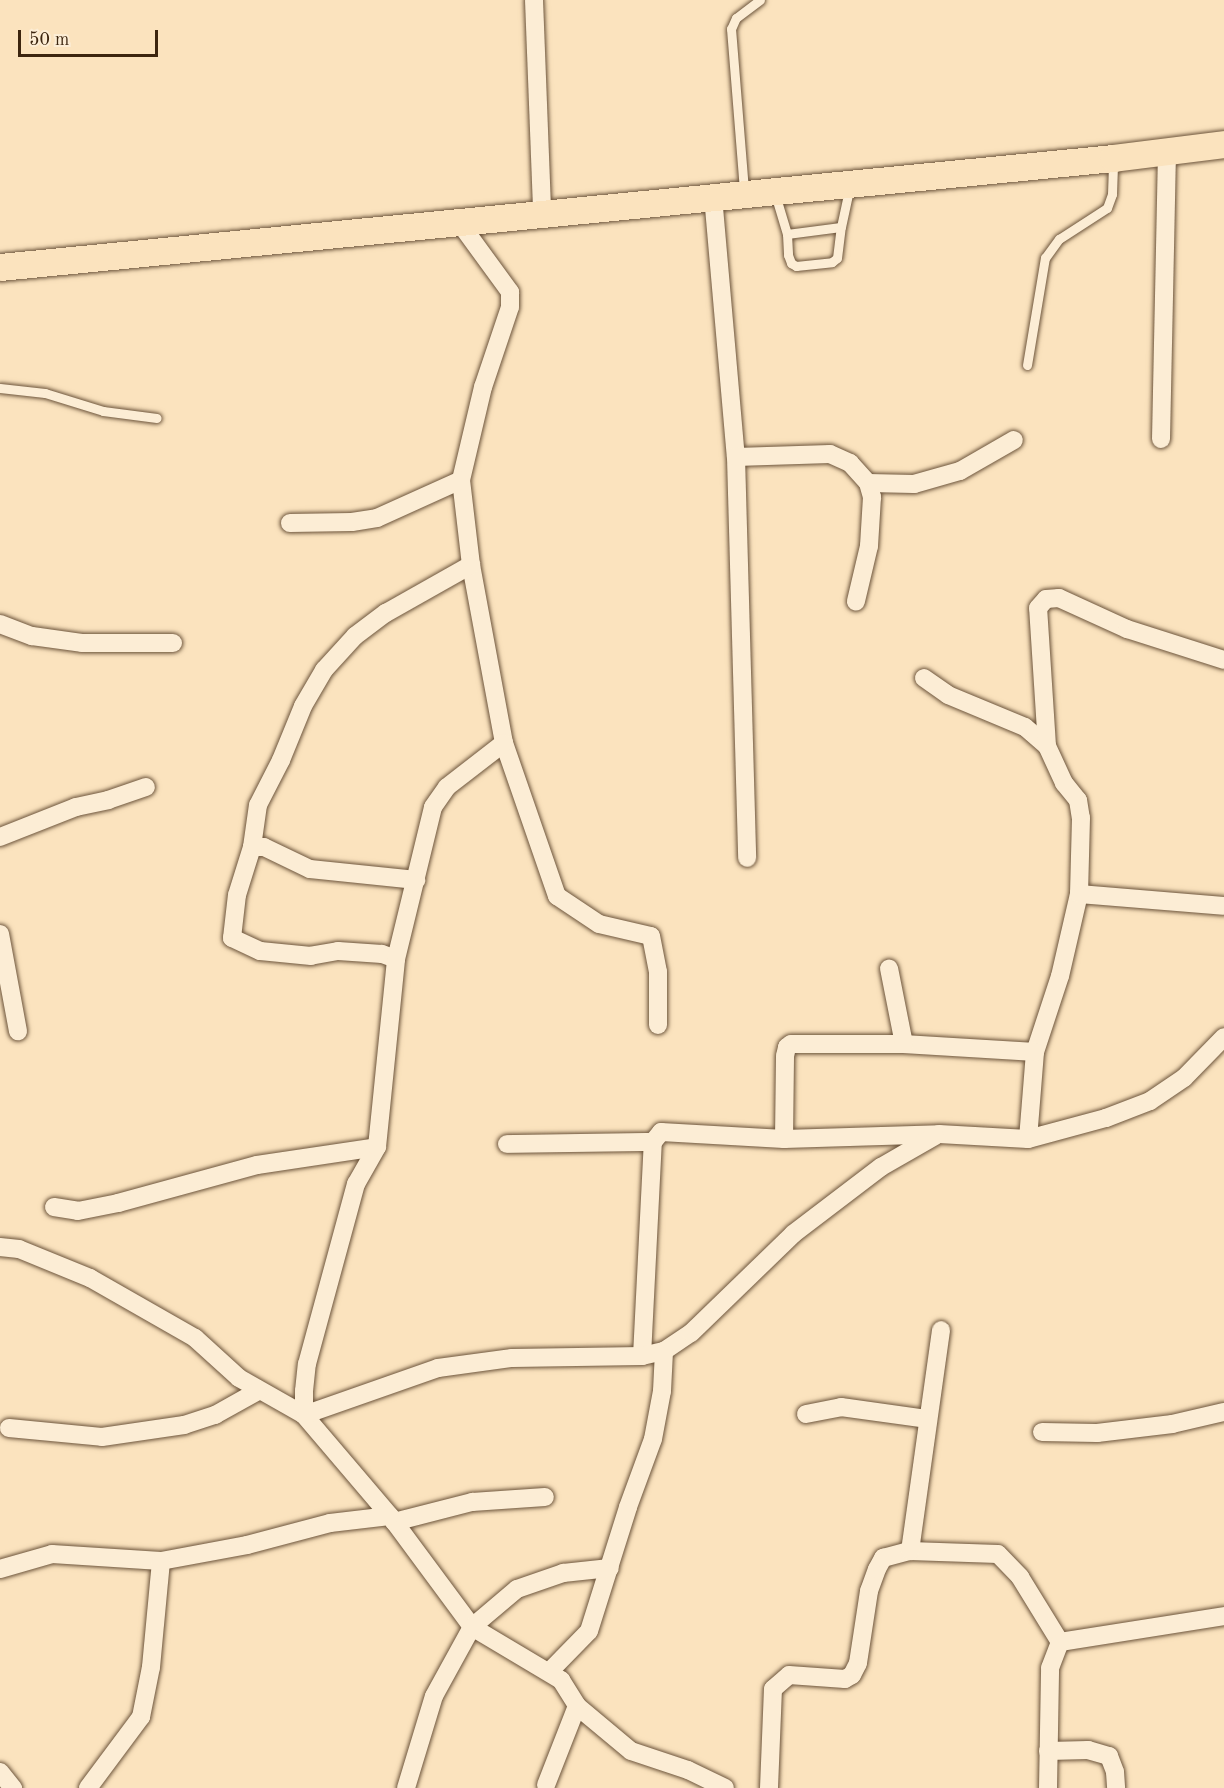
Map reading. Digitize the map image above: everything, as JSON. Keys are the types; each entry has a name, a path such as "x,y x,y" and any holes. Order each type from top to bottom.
{"main road":[{"path":"0,267 542,212 1113,158 1224,144"}],"street":[{"path":"534,0 542,212"},
{"path":"1161,439 1167,152"},
{"path":"713,196 736,457 747,858"},
{"path":"459,222 502,277 510,292 510,307 483,387 461,480 471,565 504,743 557,896 599,924 651,936 658,972 658,1025"},
{"path":"868,483 915,484 960,471 1014,440"},
{"path":"736,457 830,454 850,463 868,483 872,497 869,546 856,601"},
{"path":"290,523 352,522 377,518 461,480"},
{"path":"396,959 382,954 338,951 311,956 260,951 231,938 237,895 252,847 258,805 281,760 303,706 324,670 355,636 386,613 471,565"},
{"path":"1028,1139 1035,1052 1060,976 1079,894 1082,818 1078,800 1064,783 1047,746 1038,608 1046,599 1059,598 1127,629 1224,660"},
{"path":"0,624 32,636 82,643 173,643"},
{"path":"924,678 948,695 1025,727 1047,746"},
{"path":"304,1415 307,1364 356,1184 377,1147 396,959 433,807 447,787 504,743"},
{"path":"0,837 76,807 108,800 146,787"},
{"path":"252,847 264,847 310,869 416,879"},
{"path":"1079,894 1224,906"},
{"path":"0,934 18,1031"},
{"path":"888,968 904,1044"},
{"path":"642,1356 653,1142 661,1132 784,1139 939,1134 1028,1139 1106,1118 1150,1101 1184,1078 1224,1037"},
{"path":"784,1139 786,1056 787,1047 791,1044 904,1044 1035,1052"},
{"path":"304,1415 438,1368 512,1358 642,1356 664,1351 700,1325 793,1234 881,1167 939,1134"},
{"path":"507,1144 653,1142"},
{"path":"54,1207 78,1211 118,1203 257,1165 377,1147"},
{"path":"0,1246 19,1249 90,1278 195,1338 239,1378 258,1391 304,1415 392,1519 472,1627 561,1680 577,1706 631,1751 688,1770 725,1788"},
{"path":"910,1551 941,1330"},
{"path":"549,1672 589,1631 628,1507 653,1439 662,1391 664,1351"},
{"path":"9,1428 102,1437 184,1425 215,1414 258,1391"},
{"path":"806,1414 841,1407 928,1419"},
{"path":"1042,1432 1097,1433 1172,1424 1224,1412"},
{"path":"0,1569 52,1554 161,1561 247,1545 330,1523 392,1519 472,1502 545,1497"},
{"path":"769,1788 773,1689 789,1675 845,1679 852,1674 858,1663 869,1591 883,1558 910,1551 998,1554 1020,1577 1060,1642"},
{"path":"88,1788 141,1717 150,1667 161,1561"},
{"path":"406,1788 435,1696 472,1627 517,1589 563,1573 610,1568"},
{"path":"1060,1642 1224,1616"},
{"path":"1048,1788 1050,1668 1060,1642"},
{"path":"546,1785 577,1706"},
{"path":"1048,1750 1088,1750 1109,1756 1115,1772 1116,1788"},
{"path":"0,1772 13,1788"}],"lane":[{"path":"744,193 731,29 736,18 760,0"},
{"path":"1027,365 1045,258 1059,239 1107,208 1112,194 1113,158"},
{"path":"774,191 787,234 788,255 791,263 796,267 832,262 837,258 850,183"},
{"path":"787,234 842,227"},
{"path":"0,388 45,393 103,411 157,418"}]}
